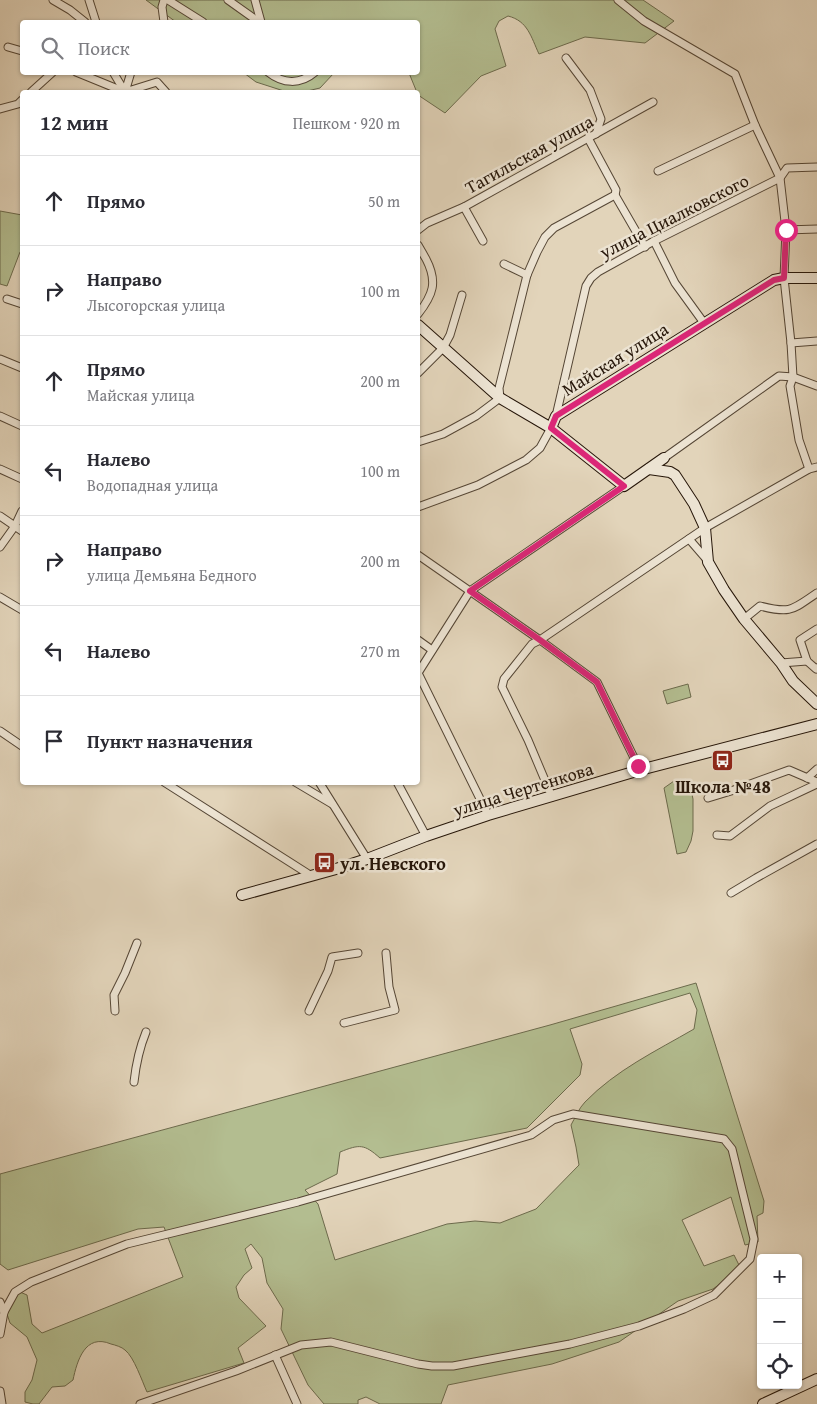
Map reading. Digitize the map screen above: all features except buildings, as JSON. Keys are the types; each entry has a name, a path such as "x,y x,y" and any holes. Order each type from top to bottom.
{"street":[{"path":"53,0 82,20"},
{"path":"89,0 95,20"},
{"path":"164,20 162,6 166,0 200,20"},
{"path":"228,0 257,20"},
{"path":"255,0 260,20"},
{"path":"618,0 644,21 735,74 755,125 780,178 786,230 784,278 791,343 792,377 790,386 798,440 808,469"},
{"path":"8,47 20,50"},
{"path":"566,58 590,90 601,119 596,134"},
{"path":"33,90 50,75"},
{"path":"83,75 120,90"},
{"path":"115,75 124,90"},
{"path":"126,90 130,75"},
{"path":"272,75 286,82 305,79 311,75"},
{"path":"131,90 157,82 164,90"},
{"path":"0,110 20,102"},
{"name":"Тагильская улица","path":"420,228 426,223 464,207 653,102"},
{"path":"658,171 755,125"},
{"path":"588,138 616,190 615,195 645,247"},
{"name":"улица Циалковского","path":"556,416 586,286 591,278 598,272 654,241 780,178 787,168 817,167"},
{"path":"500,398 499,388 527,275 544,237 554,228 615,195"},
{"path":"464,207 483,241"},
{"path":"786,230 817,229"},
{"path":"654,241 675,282 704,323"},
{"path":"420,249 432,272 432,286 430,296 420,311"},
{"path":"504,264 527,275"},
{"path":"784,278 817,278"},
{"name":"Майская улица","path":"551,428 556,416 774,280 784,278"},
{"path":"420,371 443,348 450,335 462,295"},
{"path":"7,299 20,303"},
{"path":"420,327 500,398 551,428 624,486"},
{"path":"791,343 817,341"},
{"path":"0,359 20,367"},
{"path":"420,671 470,591 649,469 779,376 792,377 817,386"},
{"path":"420,441 451,430 476,416 500,398"},
{"path":"0,416 20,425"},
{"path":"420,506 478,485 526,460 540,448 551,428"},
{"path":"552,796 528,740 502,687 504,679 515,665 532,644 705,528 808,469 817,467"},
{"path":"649,469 670,472 675,475 694,504 705,528 708,562"},
{"path":"0,470 20,478"},
{"path":"0,548 20,515"},
{"path":"0,516 20,530"},
{"path":"689,539 708,562 744,619 793,681 817,704"},
{"path":"420,556 597,682 640,770"},
{"path":"744,619 760,606 781,611 788,610 817,593"},
{"path":"0,597 20,609"},
{"path":"817,629 800,640 807,661 817,670"},
{"path":"420,641 432,650"},
{"path":"781,664 807,661"},
{"path":"420,678 488,815"},
{"name":"улица Чертенкова","path":"242,895 367,859 488,815 640,770 817,724"},
{"path":"0,731 20,745"},
{"path":"808,778 817,769"},
{"path":"708,798 789,770 817,783"},
{"path":"717,835 730,836 770,806 817,783"},
{"path":"169,785 310,876"},
{"path":"300,785 332,804"},
{"path":"322,785 367,859"},
{"path":"398,785 426,836"},
{"path":"731,893 817,844"},
{"path":"115,1011 114,995 137,943"},
{"path":"309,1011 328,971 332,957 358,953"},
{"path":"344,1023 395,1010 389,987 386,953"},
{"path":"134,1082 140,1048 146,1032"},
{"path":"0,1334 4,1312 15,1292 31,1282 127,1244 298,1202 531,1135 553,1120 573,1114 724,1139 732,1148 754,1239 750,1259 714,1295 684,1309 638,1326 570,1344 453,1366 418,1364 331,1342 301,1345 236,1371 140,1404"},
{"path":"0,1302 4,1312"},
{"path":"275,1355 297,1404"},
{"path":"763,1404 817,1379"},
{"path":"0,1391 2,1404"}],"green space":[{"path":"146,0 643,0 674,21 645,43 585,37 539,54 524,26 515,18 508,16 499,21 495,29 506,66 481,76 445,113 420,96 420,90 416,90 410,75 420,75 420,20 173,20"},
{"path":"247,75 332,75 320,88 312,90 281,90 256,82"},
{"path":"0,211 20,215 20,252 7,286 0,284"},
{"path":"688,684 691,697 667,704 663,691"},
{"path":"674,781 684,784 691,790 693,799 693,831 691,841 686,852 677,854 664,788"},
{"path":"696,983 764,1201 763,1213 757,1216 758,1242 745,1245 731,1197 682,1220 704,1266 734,1255 741,1269 713,1289 678,1301 619,1342 552,1364 448,1385 441,1404 380,1404 366,1397 358,1400 358,1404 324,1404 308,1385 281,1329 283,1309 267,1283 262,1258 251,1244 245,1249 252,1268 244,1275 236,1287 239,1298 266,1326 238,1348 244,1363 147,1392 135,1363 125,1350 118,1346 95,1342 80,1357 73,1380 65,1386 52,1387 39,1404 25,1402 25,1392 32,1380 37,1360 27,1337 10,1323 7,1314 20,1292 27,1295 32,1324 42,1333 183,1277 164,1227 138,1229 8,1270 0,1264 0,1174 550,1025","holes":["690,993 697,1010 694,1029 623,1071 583,1104 571,1125 579,1165 536,1209 500,1223 475,1221 447,1224 335,1260 318,1204 305,1190 337,1174 340,1152 362,1147 370,1150 380,1158 527,1128 580,1075 582,1064 570,1029"]}],"place":[{"name":"Школа №48","path":"723,761"},
{"name":"ул. Невского","path":"324,863"}],"route":[{"path":"638,766 597,682 470,591 624,486 551,428 556,416 774,280 784,278 786,230"}]}
